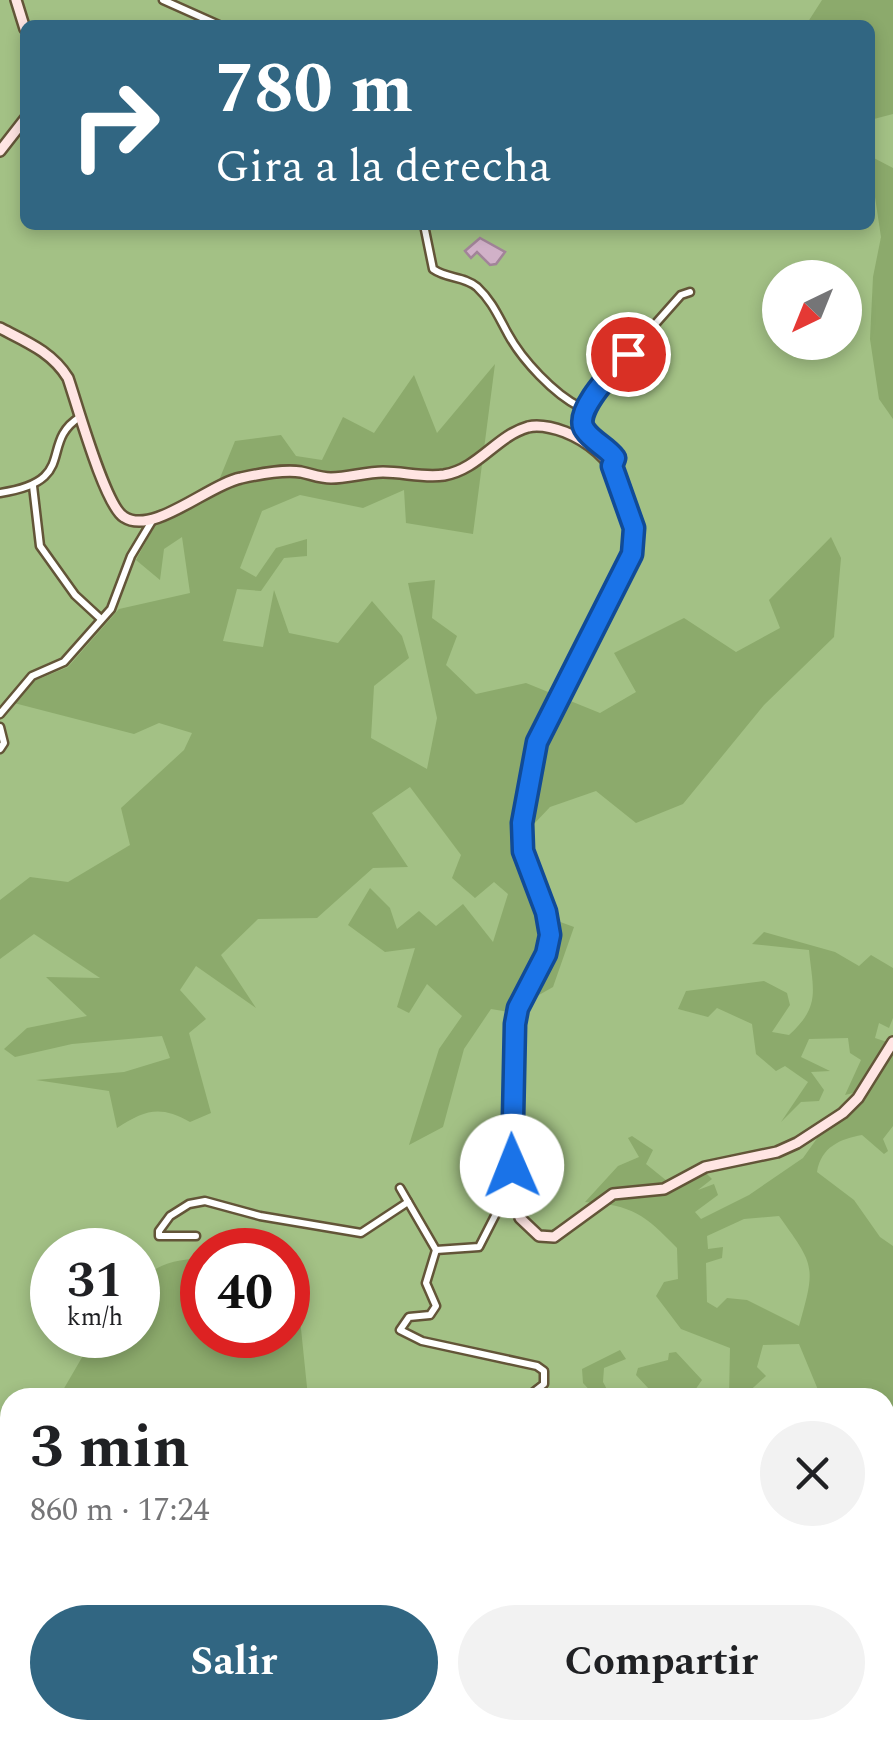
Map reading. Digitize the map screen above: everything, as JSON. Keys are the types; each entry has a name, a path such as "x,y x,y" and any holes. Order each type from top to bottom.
{"street":[{"path":"163,0 208,20"},
{"path":"0,151 20,125"},
{"path":"425,230 433,269 465,280 480,290 500,314 510,338 559,394 583,413"},
{"path":"612,466 615,458 584,430 583,413 602,384 681,295 690,292"},
{"path":"0,328 60,365 114,508 129,520 152,521 237,478 292,472 330,478 379,472 426,476 451,473 473,464 516,432 534,426 553,428 585,441 612,466 634,528 632,554 537,742 522,823 523,851 546,912 550,935 546,954 518,1008 515,1024 511,1106 513,1196 527,1228 539,1236 554,1237 613,1194 664,1189 705,1166 777,1152 844,1113 868,1086 893,1042"},
{"path":"0,494 33,486 48,473 64,433 81,416"},
{"path":"33,486 40,546 75,595 101,619"},
{"path":"0,714 32,676 64,662 111,609 131,556 152,521"},
{"path":"0,726 4,743 0,749"},
{"path":"400,1188 436,1250 426,1283 436,1306 430,1315 409,1316 400,1330 409,1338 537,1366 544,1371 544,1384 539,1388"},
{"path":"436,1250 479,1247 504,1200 513,1196"},
{"path":"180,1236 159,1236 159,1230 170,1216 189,1204 205,1202 260,1216 361,1232 408,1202"}],"green space":[{"path":"0,0 893,0 893,1388 0,1388"},
{"path":"822,0 893,0 893,114 875,119 875,20 809,20"},
{"path":"875,159 893,168 893,419 879,399 870,339 873,277 881,237"},
{"path":"495,364 473,534 406,523 404,490 363,508 300,495 262,511 240,568 256,577 276,548 307,539 307,556 284,558 261,591 237,589 223,641 263,647 274,590 289,633 338,643 372,601 402,636 409,658 374,686 371,738 427,769 437,718 408,583 435,580 432,618 457,636 446,665 476,694 526,683 600,713 636,692 614,653 684,618 736,652 780,628 769,600 831,537 841,558 834,637 764,705 683,804 636,823 596,791 550,807 516,843 533,912 574,927 553,987 509,1012 491,1009 464,1049 443,1127 409,1145 439,1049 462,1016 427,984 409,1013 397,1007 415,948 385,952 348,925 370,888 390,908 397,929 419,911 436,926 463,904 493,942 508,894 494,882 475,898 452,878 461,855 410,787 372,813 408,867 373,868 317,918 258,919 221,955 256,1008 196,966 180,990 206,1019 189,1033 211,1113 190,1122 170,1113 153,1112 117,1128 109,1091 36,1080 124,1072 170,1058 162,1036 72,1044 15,1057 4,1049 27,1028 87,1016 46,977 100,978 34,934 0,959 0,900 30,877 68,882 130,845 121,808 184,750 192,733 159,723 134,734 14,703 34,681 68,667 119,609 190,593 182,537 164,549 160,580 136,560 155,525 213,495 235,441 281,435 296,456 322,460 343,417 374,433 414,375 437,433"},
{"path":"764,932 835,952 859,966 871,955 893,968 893,1018 889,1028 879,1023 875,1038 887,1042 853,1093 845,1095 861,1060 850,1053 848,1038 809,1039 801,1057 830,1071 811,1072 824,1090 819,1101 801,1102 781,1122 808,1082 785,1066 776,1071 756,1054 752,1024 717,1008 708,1017 678,1009 686,991 764,981 787,993 790,1005 772,1032 789,1035 810,1006 813,987 809,950 752,944"},
{"path":"893,1047 893,1126 883,1139 888,1151 884,1154 862,1135 846,1139 827,1150 817,1172 854,1200 880,1237 893,1246 893,1388 817,1388 799,1344 763,1345 757,1367 766,1376 753,1388 729,1388 730,1348 681,1329 656,1296 664,1282 678,1279 677,1248 656,1227 627,1209 585,1202 618,1166 639,1157 628,1138 632,1136 653,1150 646,1164 667,1181 705,1172 712,1179 698,1190 714,1184 718,1195 695,1212 701,1219 749,1195 803,1158 823,1130 868,1090","holes":["779,1216 806,1257 810,1278 799,1326 747,1300 727,1298 717,1308 707,1302 706,1263 722,1258 723,1247 708,1249 707,1236 744,1219"]},
{"path":"180,1261 180,1358 304,1358 307,1388 64,1388 82,1358 160,1358 160,1268"},
{"path":"620,1350 626,1359 604,1368 606,1388 588,1388 583,1383 582,1369"},
{"path":"676,1352 702,1380 696,1388 648,1388 636,1375 638,1368 668,1360 669,1353"}],"building":[{"path":"480,238 505,252 496,264 490,265 477,252 471,258 465,251"}],"route":[{"path":"512,1166 515,1024 518,1008 546,954 550,935 546,912 523,851 522,823 537,742 632,554 634,528 621,481 612,466 615,458 584,430 582,422 583,413 602,384 628,354"}]}
